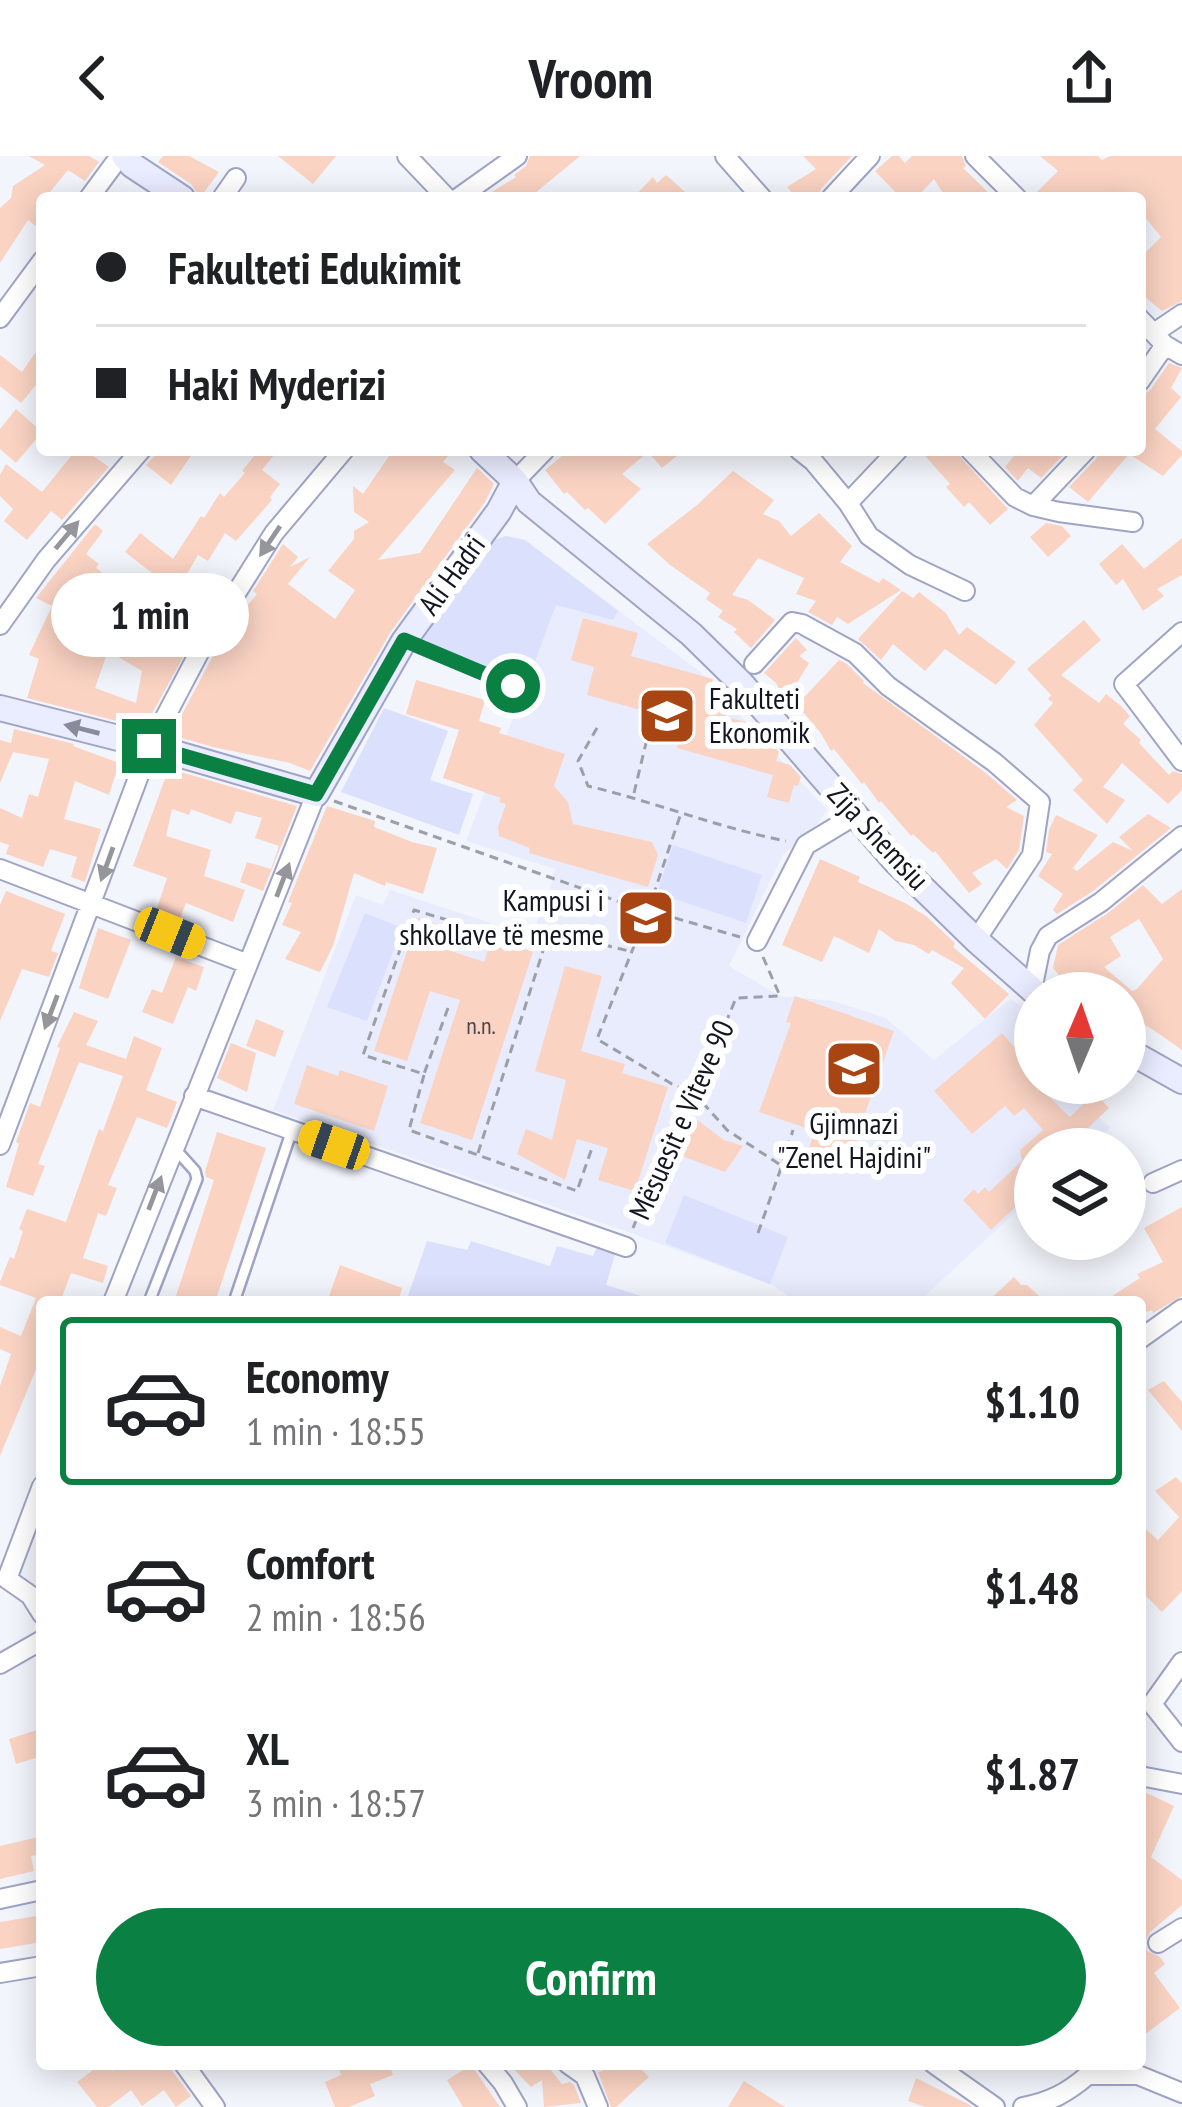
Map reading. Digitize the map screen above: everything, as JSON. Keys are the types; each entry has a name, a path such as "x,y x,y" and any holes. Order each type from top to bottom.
{"main road":[{"path":"122,156 173,192"},
{"name":"Zija Shemsiu","path":"488,456 529,502 691,634 741,683 854,816 1014,973"},
{"name":"Ali Hadri","path":"316,794 404,640 499,511 515,481"},
{"path":"0,708 316,794"},
{"path":"1146,1061 1182,1081"}],"street":[{"path":"94,192 122,156"},
{"path":"407,156 441,192"},
{"path":"466,192 517,156"},
{"path":"725,156 757,192"},
{"path":"837,192 870,156"},
{"path":"975,156 1011,192"},
{"path":"226,192 236,178"},
{"path":"0,318 36,269"},
{"path":"1146,368 1160,338 1182,314"},
{"path":"0,625 46,560 136,456"},
{"path":"0,1145 149,746 274,533 339,456"},
{"path":"515,481 538,456"},
{"path":"807,456 869,536 910,565 965,591"},
{"path":"848,503 892,456"},
{"path":"976,456 1015,496 1033,506 1133,522"},
{"path":"1033,506 1080,456"},
{"path":"754,664 793,622 802,624 855,653 888,686 994,762 1040,802 1032,855 976,940"},
{"path":"1182,632 1124,684 1182,761"},
{"path":"115,1296 316,794"},
{"path":"757,941 806,844 854,816"},
{"path":"1037,972 1048,936 1100,902 1182,836"},
{"path":"0,869 248,964"},
{"name":"Mësuesit e Viteve 90","path":"194,1096 626,1247"},
{"path":"1153,1183 1182,1170"},
{"path":"1146,1336 1182,1310"},
{"path":"36,1500 3,1580 36,1595"},
{"path":"0,1664 36,1643"},
{"path":"1182,1662 1152,1704 1182,1742"},
{"path":"1146,1777 1182,1782"},
{"path":"0,1899 36,1892"},
{"path":"1158,1943 1182,1928"},
{"path":"0,1973 36,1967"},
{"path":"188,2070 214,2107"},
{"path":"491,2070 517,2107"},
{"path":"576,2070 585,2076 598,2107"},
{"path":"943,2070 995,2107"},
{"path":"1022,2107 1050,2104 1070,2090 1085,2070"},
{"path":"1095,2070 1138,2075 1182,2093"}],"lane":[{"path":"404,640 513,686"},
{"path":"236,1296 292,1130"},
{"path":"151,1296 197,1179 196,1171 173,1148"}],"path":[{"path":"598,728 578,761 588,786 749,833 806,844"},
{"path":"633,797 646,743"},
{"path":"316,794 617,902 757,941"},
{"path":"653,896 682,811"},
{"path":"424,1074 363,1054 414,910 544,949"},
{"path":"640,931 597,1040 696,1095 727,1130 782,1166"},
{"path":"478,1153 552,932 633,952"},
{"name":"Mësuesit e Viteve 90","path":"626,1247 736,998 780,996 757,941"},
{"path":"448,1008 409,1130 577,1191 593,1145"},
{"path":"758,1234 793,1130"}],"shaded area":[{"name":"Kampusi i shkollave të mesme","path":"506,536 525,540 699,671 827,810 813,830 783,855 729,966 780,996 833,1001 886,1018 934,1060 1010,999 1014,1002 1014,1104 1102,1104 1094,1114 1110,1127 1014,1128 1014,1214 925,1296 788,1296 774,1286 631,1233 273,1110 356,895 383,905 390,890 531,936 555,869 466,841 524,688 419,645"},
{"path":"506,536 525,540 618,611 613,620 556,605 525,688 419,645 491,541"},
{"path":"384,708 448,731 430,780 473,794 459,835 341,792"},
{"path":"673,845 762,875 746,923 657,893"},
{"path":"365,913 402,928 367,1021 327,1007"},
{"path":"684,1195 788,1237 770,1284 665,1243"},
{"path":"427,1241 467,1250 471,1241 550,1266 557,1246 593,1256 599,1242 617,1248 606,1285 642,1296 408,1296"}],"building":[{"path":"29,156 89,156 99,162 85,181 68,170 50,192 36,192 36,226 28,220 0,263 0,208 11,198 13,186 45,165"},
{"path":"163,156 189,156 219,172 204,192 196,192 158,162"},
{"path":"278,156 336,156 313,184"},
{"path":"530,156 580,156 536,192 492,192 526,166"},
{"path":"803,156 852,156 820,192 792,192 787,187 816,169"},
{"path":"892,156 905,163 912,156 962,156 963,168 988,192 942,192 934,179 922,192 895,192 875,171"},
{"path":"1040,156 1098,156 1102,160 1182,156 1182,301 1162,311 1146,298 1146,252 1161,237 1146,218 1146,192 1037,192 1058,171"},
{"path":"666,175 685,192 639,192 653,177 657,183"},
{"path":"36,352 36,385 21,403 0,386 0,355 22,372"},
{"path":"1169,363 1182,368 1171,388 1181,397 1155,429 1182,451 1163,476 1132,456 1146,456 1146,393"},
{"path":"16,409 36,427 36,439 16,463 0,449 0,429"},
{"path":"71,456 93,456 109,467 62,520 51,511 27,540 4,521 13,509 0,496 0,475 6,464 42,492"},
{"path":"154,456 191,456 171,485 146,465"},
{"path":"254,456 273,456 262,470 280,484 236,541 225,533 208,561 198,555 177,591 208,612 144,728 27,698 39,659 29,655 52,606 36,598 95,524 103,531 86,554 99,564 96,568 146,605 161,580 125,552 140,533 173,559 220,493 224,497","holes":["108,651 142,671 136,703 95,688"]},
{"path":"389,456 448,456 443,462 455,470 378,560 420,553 477,468 494,484 390,633 310,771 171,735 213,656 257,594 253,591 283,544 298,557 290,567 310,557 288,584 335,619 355,590 328,571 354,539 354,531 369,522 354,512 353,486 363,494"},
{"path":"562,456 643,456 622,474 641,489 605,524 564,494 545,470"},
{"path":"652,456 677,456 662,468"},
{"path":"925,456 959,456 1008,509 990,525 969,502 964,507 946,487 950,484"},
{"path":"1014,456 1062,456 1041,478 1028,468 1018,481 1005,467"},
{"path":"1127,456 1088,502 1069,487 1096,459"},
{"path":"733,471 774,500 763,514 779,521 791,536 819,513 852,546 840,562 901,590 848,624 837,617 832,625 808,612 816,601 796,594 804,578 758,558 732,595 748,600 775,620 751,648 734,632 737,629 718,617 723,611 706,599 710,593 647,544"},
{"path":"1046,523 1062,526 1071,536 1048,557 1030,537"},
{"path":"1182,538 1182,575 1157,589 1164,596 1143,611 1123,579 1116,585 1099,564 1122,544 1144,569"},
{"path":"902,591 913,598 919,592 946,613 959,635 967,627 1016,662 996,685 945,649 925,671 893,644 881,660 858,639"},
{"path":"583,618 638,633 631,656 713,679 707,706 746,722 743,736 772,744 779,752 776,761 790,765 801,777 789,803 767,797 773,775 677,748 683,726 587,695 594,667 571,660"},
{"path":"1084,620 1101,640 1061,675 1099,703 1106,694 1121,706 1130,716 1123,724 1139,743 1169,775 1173,771 1182,774 1182,790 1168,804 1122,763 1103,787 1125,800 1107,824 1073,790 1083,780 1034,725 1053,703 1027,669"},
{"path":"796,638 807,650 799,656 809,663 786,701 764,673"},
{"path":"839,660 1017,800 1006,807 1024,816 1019,850 1007,869 996,859 972,873 982,884 969,893 935,851 911,836 831,751 797,705"},
{"path":"416,680 485,700 479,721 501,728 499,733 565,754 554,786 568,802 573,824 652,842 658,855 648,887 529,853 530,848 499,836 506,804 499,802 501,798 443,778 459,730 406,714"},
{"path":"14,729 74,744 119,763 109,795 75,781 64,819 101,829 85,882 71,877 77,857 50,849 43,867 6,854 9,845 0,842 0,808 22,818 29,794 38,797 49,759 13,752 0,783 0,740 11,743"},
{"path":"160,766 297,806 263,891 240,882 247,862 271,869 279,846 255,838 262,818 236,811 231,824 191,809 189,815 172,809 166,836 211,850 204,876 245,890 233,922 186,903 178,923 155,914 167,878 133,866 166,776 158,773"},
{"path":"327,806 437,848 423,894 354,873 333,946 320,972 285,959 301,932 282,925"},
{"path":"1148,814 1171,828 1057,914 1053,910 1063,894 1038,876 1052,854 1046,852 1056,815 1098,835 1073,868 1077,871 1113,842 1133,851 1119,837"},
{"path":"820,859 926,916 955,943 953,947 1009,994 985,1019 951,983 964,968 932,950 929,954 895,941 879,929 869,953 834,936 822,962 782,945"},
{"path":"1143,885 1162,904 1182,889 1182,1050 1146,1026 1146,979 1163,959 1139,919 1110,937 1121,956 1104,967 1110,972 1056,972 1058,945"},
{"path":"6,891 65,914 51,951 58,953 49,977 22,969 0,1021 0,905"},
{"path":"418,918 446,927 439,947 484,962 492,939 533,952 472,1140 420,1123 460,1000 430,991 407,1061 374,1051"},
{"path":"98,928 131,940 108,999 79,988"},
{"path":"176,957 204,967 196,991 188,987 173,1024 142,1012 152,989 162,993"},
{"path":"565,966 602,976 581,1051 625,1064 622,1073 668,1087 635,1191 598,1180 608,1148 577,1139 565,1180 517,1154 526,1129 552,1140 566,1080 535,1071"},
{"name":"Gjimnazi \"Zenel Hajdini\"","path":"795,996 894,1031 848,1162 809,1148 815,1131 759,1112 791,1023 786,1022"},
{"path":"74,1012 98,1021 86,1045 126,1059 134,1036 162,1048 146,1090 177,1102 167,1128 137,1117 108,1185 117,1188 106,1216 98,1213 83,1258 108,1266 103,1283 71,1273 62,1296 36,1298 0,1285 10,1257 14,1259 23,1231 19,1229 27,1209 66,1222 123,1076 79,1062 38,1164 45,1166 33,1196 6,1187 30,1103 40,1107 57,1047"},
{"path":"256,1019 284,1031 275,1057 246,1046"},
{"path":"1002,1033 1014,1047 1014,1104 1057,1104 1070,1117 1084,1104 1109,1108 1088,1128 1041,1128 1024,1108 1014,1116 1005,1106 972,1134 934,1091"},
{"path":"231,1043 256,1053 247,1092 217,1078"},
{"path":"307,1065 388,1086 374,1131 294,1104"},
{"path":"696,1119 724,1140 743,1146 725,1172 682,1156"},
{"path":"217,1132 266,1148 217,1296 176,1296 214,1180 205,1172"},
{"path":"1014,1169 1014,1208 991,1230 963,1200 974,1189 978,1194 985,1187 989,1192"},
{"path":"1182,1207 1182,1296 1153,1313 1146,1312 1146,1296 1112,1296 1140,1278 1137,1274 1163,1262 1146,1227"},
{"path":"340,1265 402,1288 400,1296 329,1296"},
{"path":"1014,1277 1039,1296 993,1296"},
{"path":"36,1298 36,1369 0,1456 0,1386 11,1354 0,1349 0,1327 21,1336"},
{"path":"1164,1381 1182,1402 1182,1431 1148,1390"},
{"path":"1176,1477 1182,1483 1182,1591 1162,1612 1146,1596 1146,1529 1158,1540 1179,1517 1155,1491"},
{"path":"36,1730 36,1758 16,1764 9,1739"},
{"path":"1146,1793 1174,1806 1151,1857 1182,1880 1182,1905 1146,1940"},
{"path":"36,1837 36,1855 31,1856 34,1871 0,1879 0,1846"},
{"path":"36,1916 36,1943 0,1949 0,1922"},
{"path":"1146,1946 1165,1964 1154,1973 1180,2008 1146,2034"},
{"path":"93,2070 172,2070 191,2096 176,2107 164,2090 142,2106 131,2090 109,2107 97,2107 77,2082"},
{"path":"339,2070 391,2070 393,2075 370,2084 375,2096 349,2107 335,2107 325,2082 341,2075"},
{"path":"463,2070 475,2070 500,2107 463,2107 447,2080"},
{"path":"515,2070 551,2070 562,2084 574,2085 581,2103 544,2107 542,2080 531,2087"},
{"path":"642,2070 649,2077 611,2107 598,2072"},
{"path":"916,2078 972,2107 925,2107 908,2101"},
{"path":"744,2081 785,2107 728,2107"}],"place":[{"name":"Fakulteti Ekonomik","path":"667,716"},
{"name":"Kampusi i shkollave të mesme","path":"646,918"},
{"name":"Gjimnazi \"Zenel Hajdini\"","path":"854,1069"}],"route":[{"path":"149,746 316,794 404,640 513,686"}]}
